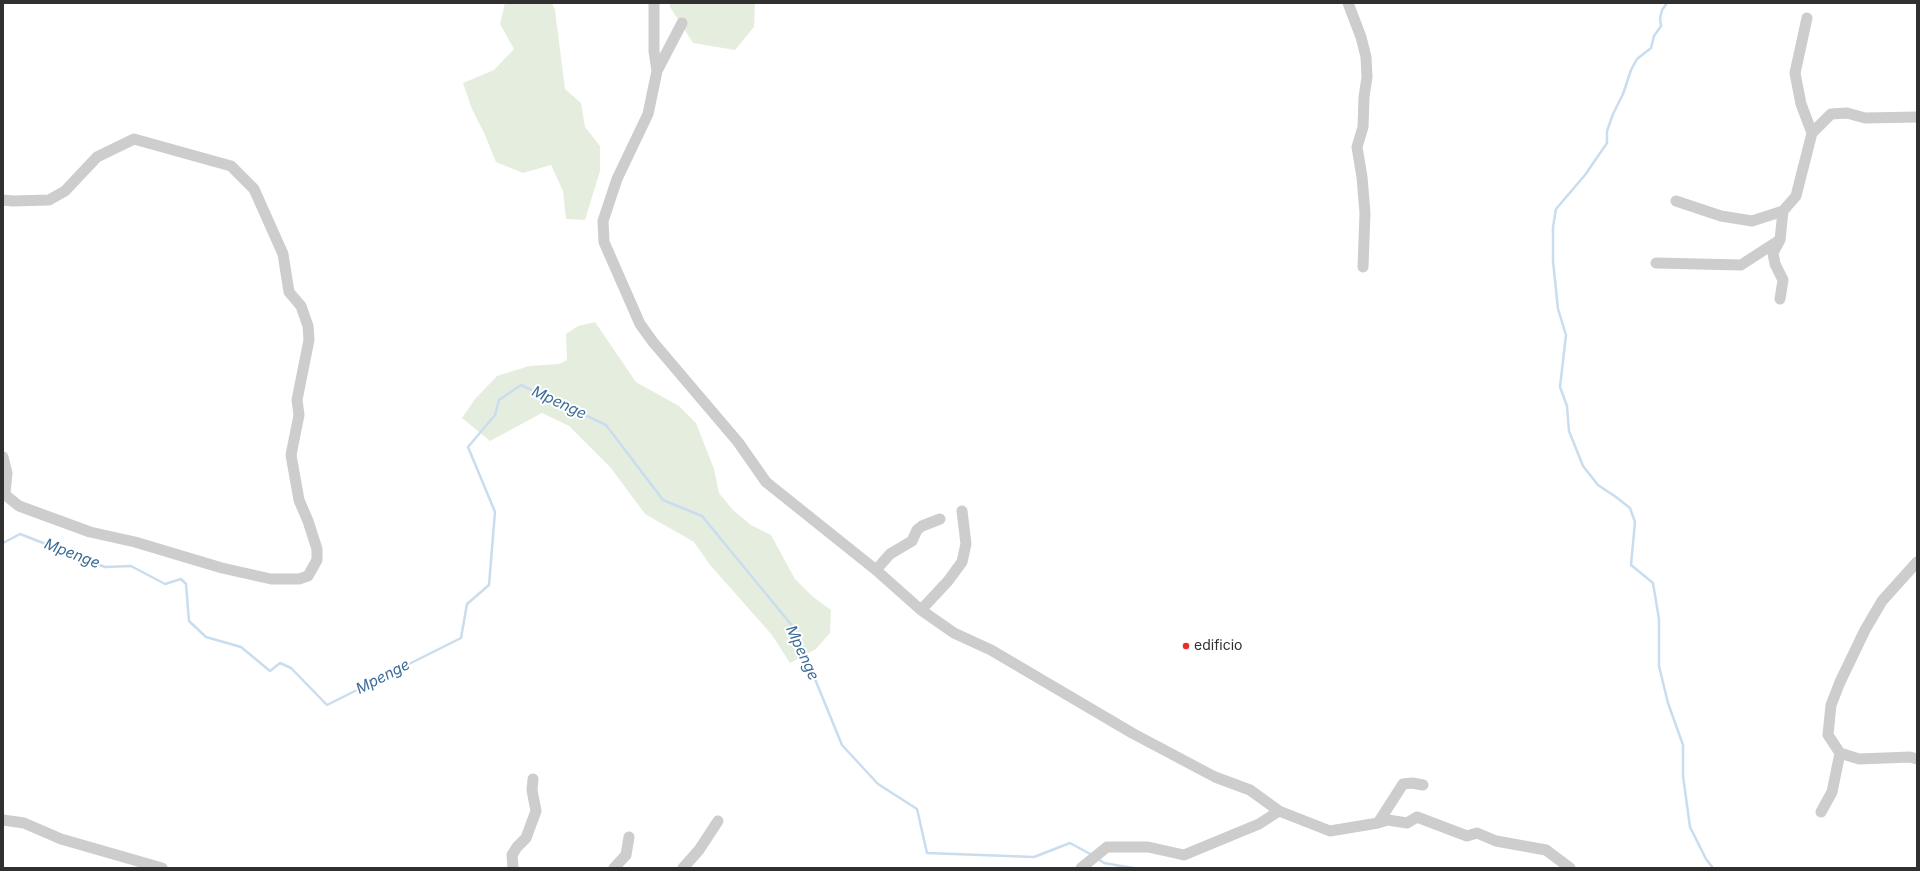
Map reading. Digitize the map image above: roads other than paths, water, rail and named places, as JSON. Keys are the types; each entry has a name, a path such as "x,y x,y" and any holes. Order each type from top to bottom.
{"street":[{"path":"654,3 654,51 657,71"},
{"path":"1348,3 1361,37 1366,63 1363,127 1357,147 1362,177 1365,213 1363,267"},
{"path":"1807,18 1795,73 1801,104 1812,133"},
{"path":"682,23 657,71 648,114 617,179 603,221 604,242 640,324 653,342 738,442 766,482 876,570 921,610 954,633 991,650 1132,733 1215,777 1250,790 1279,811 1330,831 1388,820 1406,823 1417,817 1467,836 1477,833 1496,841 1546,850 1570,868"},
{"path":"1676,201 1721,216 1752,221 1783,211 1796,196 1812,133 1831,114 1847,113 1865,118 1917,117"},
{"path":"3,200 49,200 65,191 96,157 134,139 231,166 254,189 283,254 289,292 301,306 308,326 309,340 297,400 299,415 291,455 299,500 313,535 317,549 317,560 308,576 299,579 272,579 222,568 135,542 90,532 19,506 4,493 7,474 3,457"},
{"path":"1780,299 1782,280 1775,264 1773,253 1780,240 1783,211"},
{"path":"1656,263 1741,265 1780,240"},
{"path":"921,610 948,581 962,562 966,544 962,511"},
{"path":"876,570 893,552 912,541 917,530 922,526 940,520"},
{"path":"1917,562 1882,601 1865,630 1840,682 1831,705 1828,735 1840,753 1860,759 1910,757 1917,759"},
{"path":"1821,812 1832,792 1840,753"},
{"path":"513,868 512,855 517,847 526,838 536,811 532,790 533,779"},
{"path":"1378,823 1403,784 1412,783 1423,786"},
{"path":"1082,867 1108,847 1148,847 1184,855 1259,824 1279,811"},
{"path":"3,820 24,823 61,839 162,868"},
{"path":"683,868 699,850 718,821"},
{"path":"614,868 626,855 629,837"}],"waterway":[{"path":"1667,3 1662,10 1660,18 1661,26 1654,36 1651,48 1637,59 1631,70 1623,94 1613,114 1607,131 1607,143 1585,175 1556,209 1553,227 1553,261 1558,309 1566,335 1560,387 1567,406 1569,431 1583,466 1598,485 1630,508 1635,522 1631,565 1653,583 1659,619 1659,666 1668,703 1683,745 1683,776 1690,827 1706,859 1713,868"},
{"name":"Mpenge","path":"3,543 20,534 105,567 131,566 165,584 181,579 186,584 189,621 206,637 241,647 270,671 280,663 291,668 327,705 461,638 467,604 489,585 495,512 468,447 495,415 499,400 521,385 606,425 663,500 702,516 794,628 842,745 878,784 917,809 927,853 1034,857 1070,843 1092,855"},
{"name":"Mpenge","path":"1098,859 1104,863 1133,868"}],"place":[{"name":"edificio","path":"1186,646"}]}
